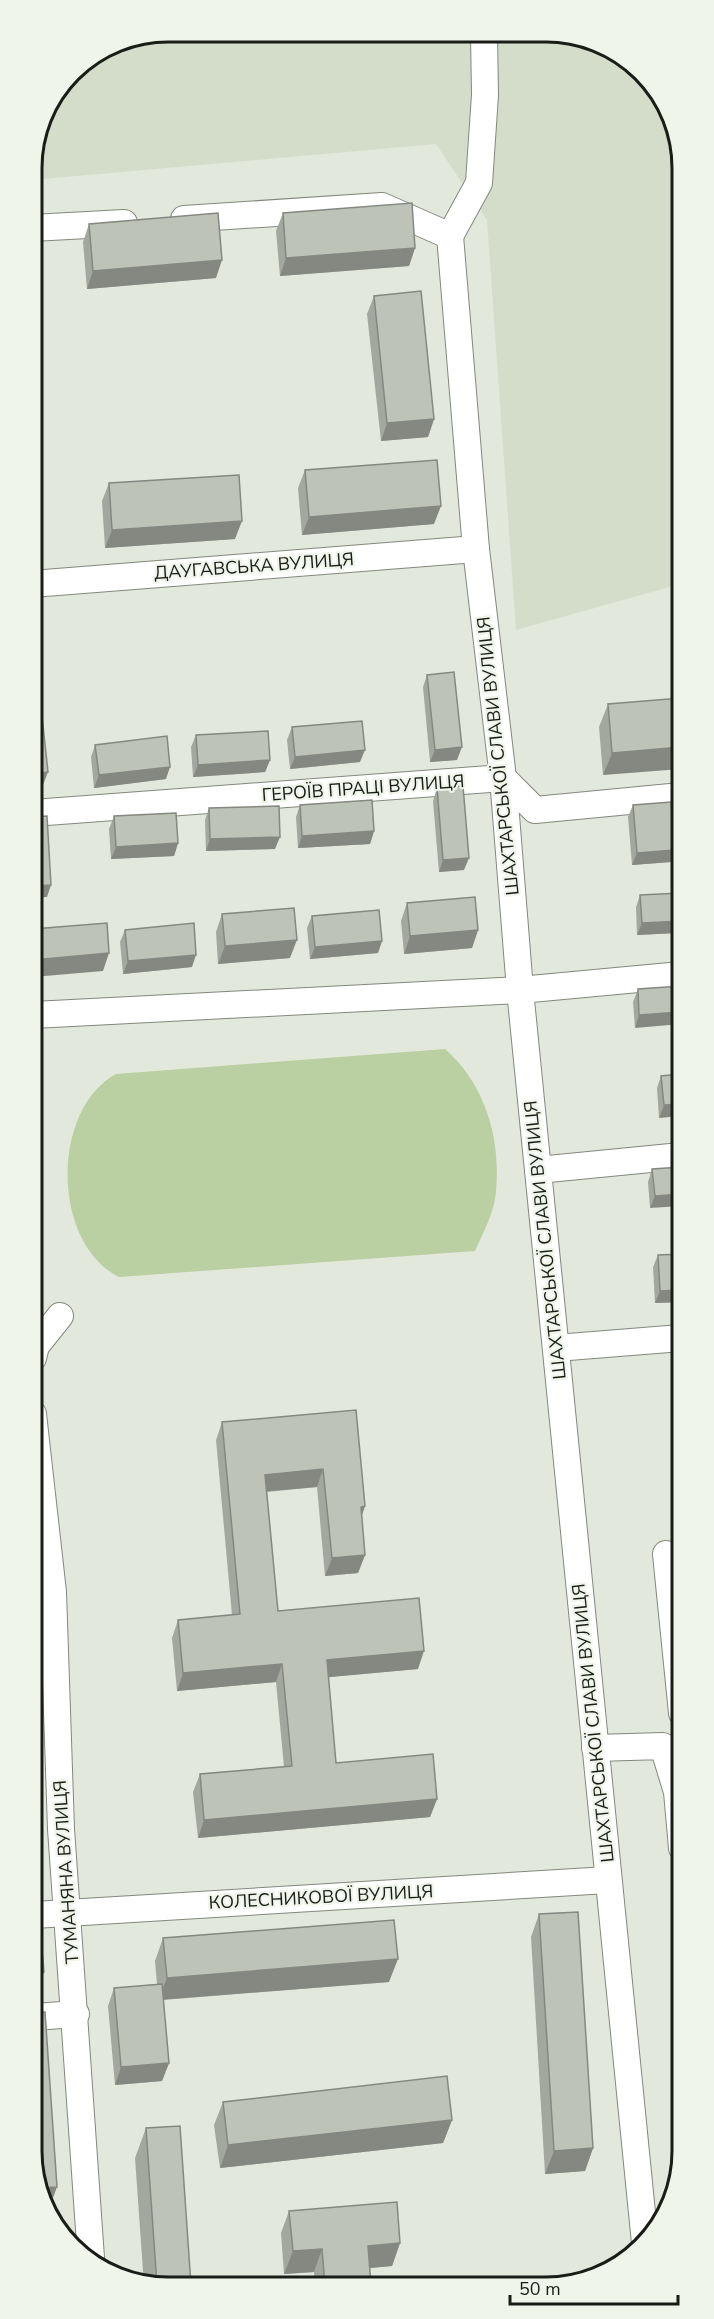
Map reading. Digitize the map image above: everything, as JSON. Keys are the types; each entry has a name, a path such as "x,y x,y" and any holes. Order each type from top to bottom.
{"street":[{"path":"42,227 382,206 450,236 479,183 484,95 484,42"},
{"name":"ШАХТАРСЬКОЇ СЛАВИ ВУЛИЦЯ","path":"450,236 476,549 503,778 520,990 644,2231"},
{"name":"ДАУГАВСЬКА ВУЛИЦЯ","path":"42,583 476,549"},
{"path":"503,778 535,810 672,797"},
{"name":"ГЕРОЇВ ПРАЦІ ВУЛИЦЯ","path":"42,812 503,778"},
{"path":"42,1015 520,990 672,976"},
{"path":"538,1170 672,1157"},
{"path":"42,1338 60,1316"},
{"path":"556,1348 672,1339"},
{"path":"666,1554 672,1614"},
{"name":"ТУМАНЯНА ВУЛИЦЯ","path":"42,1579 76,2014 91,2251"},
{"path":"595,1748 663,1746 672,1737"},
{"path":"663,1746 672,1776"},
{"name":"КОЛЕСНИКОВОЇ ВУЛИЦЯ","path":"42,1914 609,1880"},
{"path":"42,2016 76,2014"}],"shaded area":[{"path":"160,42 554,42 587,49 616,63 635,79 655,105 668,135 671,152 672,586 516,630 487,220 436,144 42,179 46,135 63,98 85,73 98,63 112,55 143,44"}],"green space":[{"path":"445,1049 471,1078 480,1095 493,1132 496,1151 495,1199 475,1251 119,1277 97,1260 81,1236 71,1207 68,1176 70,1145 79,1116 95,1091 116,1074"}],"building":[{"path":"412,203 415,248 286,258 283,213"},
{"path":"218,213 222,260 93,271 89,224"},
{"path":"421,291 434,419 387,423 374,296"},
{"path":"437,460 441,506 309,517 305,470"},
{"path":"239,475 242,521 112,530 109,483"},
{"path":"454,672 462,747 435,750 427,675"},
{"path":"672,699 672,748 612,753 608,704"},
{"path":"42,716 48,772 42,773"},
{"path":"362,721 365,750 295,757 292,727"},
{"path":"268,731 270,760 198,765 196,735"},
{"path":"167,736 170,767 99,775 95,745"},
{"path":"463,786 469,858 443,860 437,788"},
{"path":"372,800 374,831 302,836 300,805"},
{"path":"671,802 672,850 637,853 633,805"},
{"path":"279,806 280,837 210,839 209,808"},
{"path":"176,813 178,843 116,847 114,816"},
{"path":"42,816 47,816 51,885 42,886"},
{"path":"672,893 672,921 642,923 640,895"},
{"path":"475,897 478,930 410,936 407,903"},
{"path":"294,908 297,940 225,946 222,914"},
{"path":"379,910 382,941 315,947 312,916"},
{"path":"107,923 109,953 42,959 42,928"},
{"path":"194,923 196,955 128,961 125,930"},
{"path":"672,987 672,1013 639,1015 638,989"},
{"path":"672,1075 672,1105 664,1105 661,1076"},
{"path":"672,1168 672,1195 655,1196 652,1169"},
{"path":"672,1254 672,1290 660,1291 658,1255"},
{"path":"356,1410 365,1506 361,1507 365,1555 332,1558 323,1469 265,1475 278,1611 419,1598 424,1651 327,1660 336,1763 433,1754 437,1799 204,1820 200,1774 292,1766 282,1664 183,1673 178,1620 240,1614 222,1422"},
{"path":"578,1912 593,2148 554,2151 539,1914"},
{"path":"394,1920 398,1959 167,1978 163,1938"},
{"path":"42,1948 44,1972 42,1972"},
{"path":"162,1984 169,2063 121,2067 114,1988"},
{"path":"42,2012 45,2012 57,2187 48,2188 42,2159"},
{"path":"447,2076 452,2120 228,2145 223,2102"},
{"path":"180,2126 190,2277 156,2277 146,2128"},
{"path":"397,2202 400,2243 368,2246 370,2277 324,2277 322,2249 293,2251 289,2211"}]}
